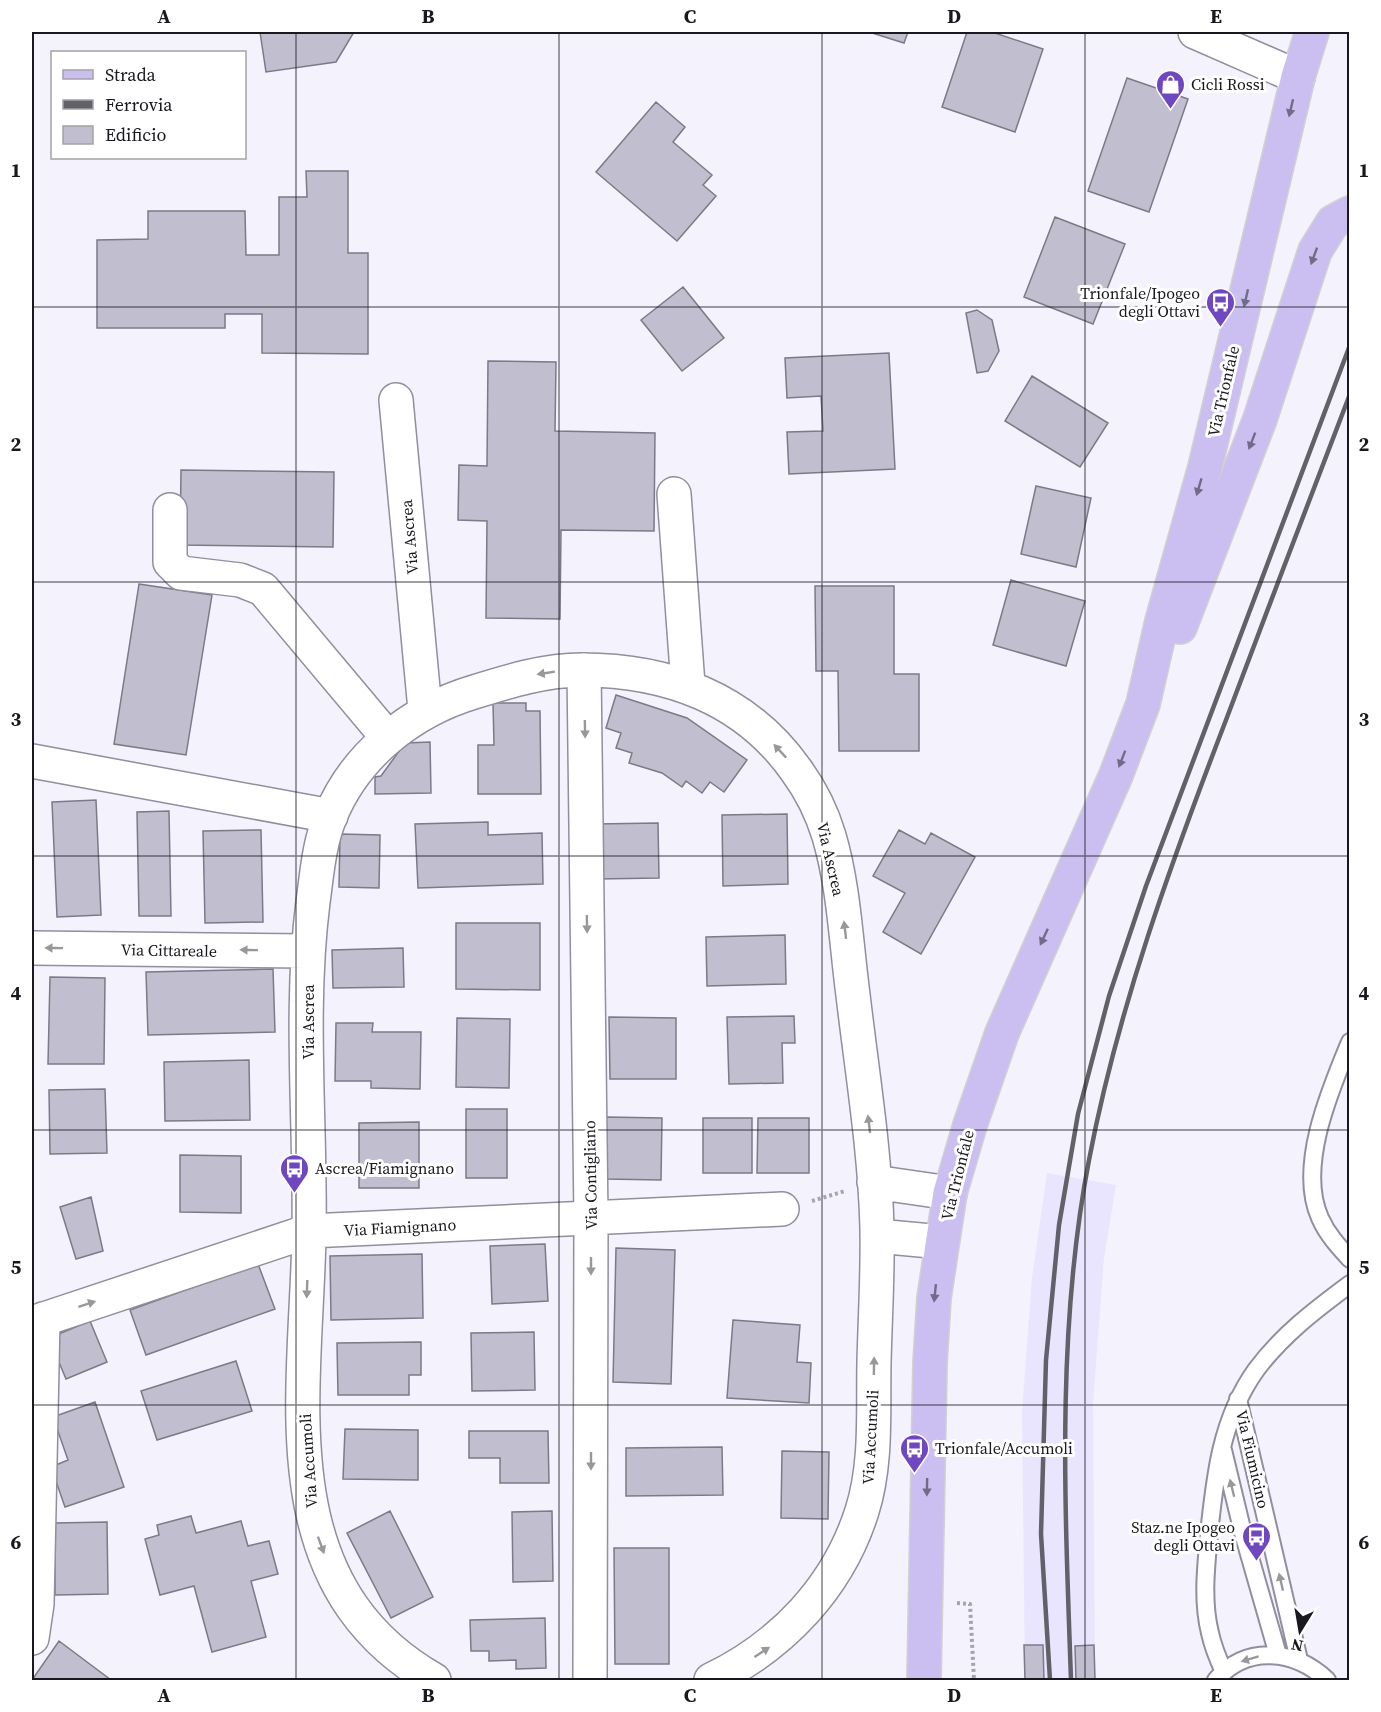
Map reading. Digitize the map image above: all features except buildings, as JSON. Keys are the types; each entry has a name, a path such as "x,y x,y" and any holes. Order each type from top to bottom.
{"main road":[{"name":"Via Trionfale","path":"1143,704 1159,633 1205,467 1298,77 1312,32"},
{"name":"Via Trionfale","path":"924,1680 930,1363 942,1242 950,1193 970,1125 1002,1033 1116,776 1143,704 1172,647 1256,429 1315,251 1333,222 1350,213"}],"street":[{"path":"1195,32 1298,77"},
{"name":"Via Ascrea","path":"396,400 425,710"},
{"path":"674,494 688,685"},
{"path":"170,510 170,562 181,573 240,580 263,589 388,738"},
{"name":"Via Ascrea","path":"309,1231 307,951 317,869 331,816 357,773 388,738 425,710 447,700 520,678 546,673 584,670 635,673 688,685 736,711 773,743 800,775 828,832 838,875 874,1182"},
{"name":"Via Contigliano","path":"584,670 591,1218 590,1680"},
{"path":"32,760 331,816"},
{"name":"Via Cittareale","path":"32,948 307,951"},
{"path":"874,1182 950,1193"},
{"name":"Via Accumoli","path":"711,1680 772,1645 793,1626 826,1584 861,1515 871,1467 877,1236 874,1182"},
{"name":"Via Fiamignano","path":"37,1321 309,1231 782,1209"},
{"name":"Via Accumoli","path":"309,1231 304,1405 305,1466 308,1501 316,1531 329,1568 363,1622 396,1656 434,1680"},
{"path":"877,1236 942,1242"},
{"path":"32,1638 37,1605 37,1321"}],"lane":[{"path":"1350,1042 1326,1101 1314,1160 1313,1185 1319,1216 1327,1232 1350,1259"},
{"name":"Via Fiumicino","path":"1220,1676 1209,1632 1205,1587 1213,1490 1222,1443 1238,1399 1255,1371 1279,1342 1350,1284"},
{"name":"Via Fiumicino","path":"1238,1399 1299,1660"},
{"name":"Via Fiumicino","path":"1222,1443 1278,1655"},
{"path":"1220,1676 1240,1661 1259,1656 1278,1655 1299,1660 1315,1669 1327,1680"}],"path":[{"path":"782,1209 874,1182"},
{"path":"924,1600 970,1604 974,1680"}],"shaded area":[{"path":"1047,1173 1116,1185 1104,1258 1093,1403 1095,1680 1025,1680 1022,1412 1032,1278"}],"railway":[{"path":"1050,1680 1041,1534 1046,1360 1059,1225 1078,1114 1109,996 1146,886 1350,345"},
{"path":"1071,1680 1065,1485 1067,1354 1071,1289 1079,1224 1101,1103 1131,992 1166,882 1350,394"}],"place":[{"name":"Cicli Rossi","path":"1170,110"},
{"name":"Trionfale/Ipogeo degli Ottavi","path":"1221,328"},
{"name":"Ascrea/Fiamignano","path":"294,1194"},
{"name":"Trionfale/Accumoli","path":"914,1474"},
{"name":"Staz.ne Ipogeo degli Ottavi","path":"1256,1562"}]}
